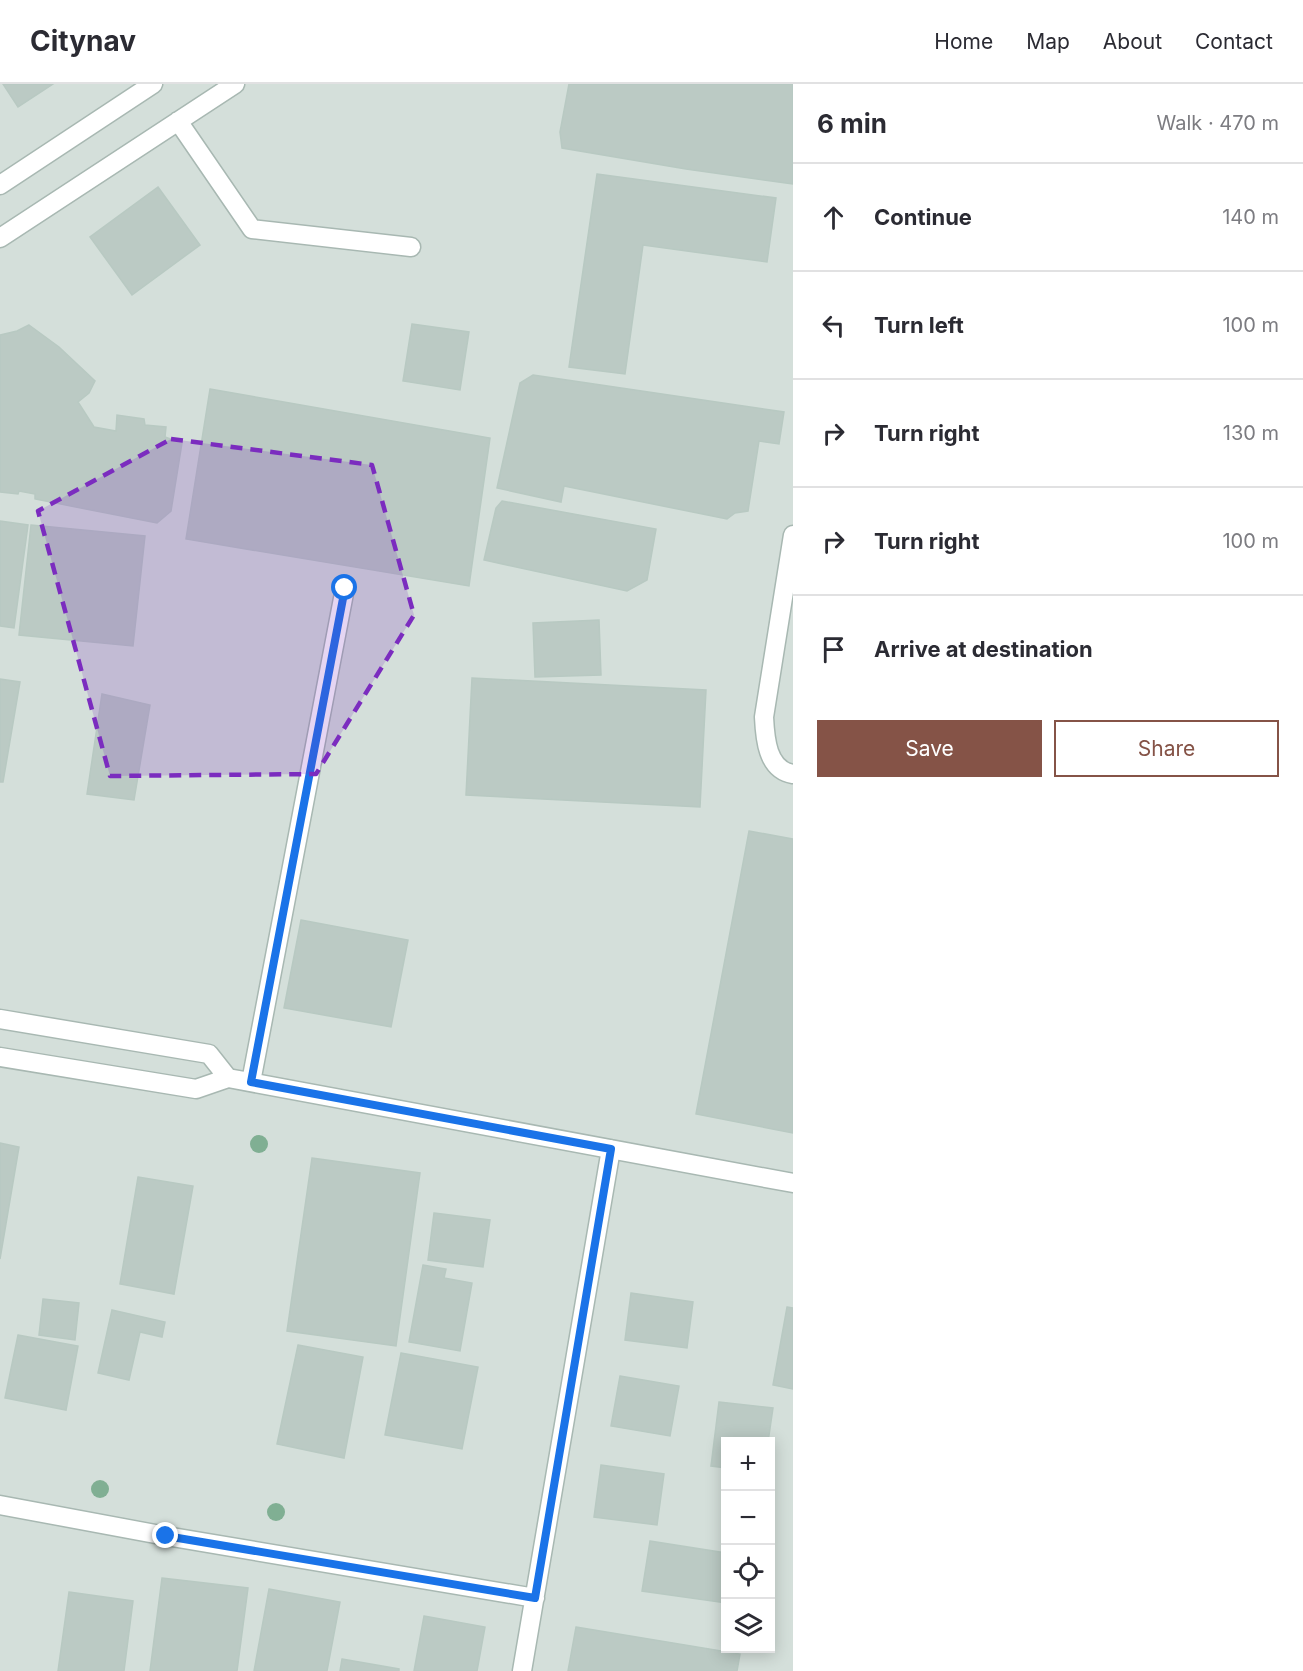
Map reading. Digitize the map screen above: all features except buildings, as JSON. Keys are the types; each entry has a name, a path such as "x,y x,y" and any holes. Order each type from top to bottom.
{"street":[{"path":"0,185 153,84"},
{"path":"0,238 235,84"},
{"path":"178,121 252,229 411,247"},
{"path":"793,535 764,717 765,737 770,754 776,765 785,773 793,774"},
{"path":"251,1082 345,588"},
{"path":"0,1019 209,1054 228,1078"},
{"path":"0,1058 196,1089 228,1078 793,1183"},
{"path":"522,1671 611,1149"},
{"path":"0,1505 166,1536 535,1598"}],"highlighted area":[{"path":"171,439 372,465 414,615 316,774 110,776 38,511"}],"shaded area":[{"path":"0,84 793,84 793,1671 0,1671"}],"route":[{"path":"166,1536 535,1598 611,1149 251,1082 345,588"}]}
